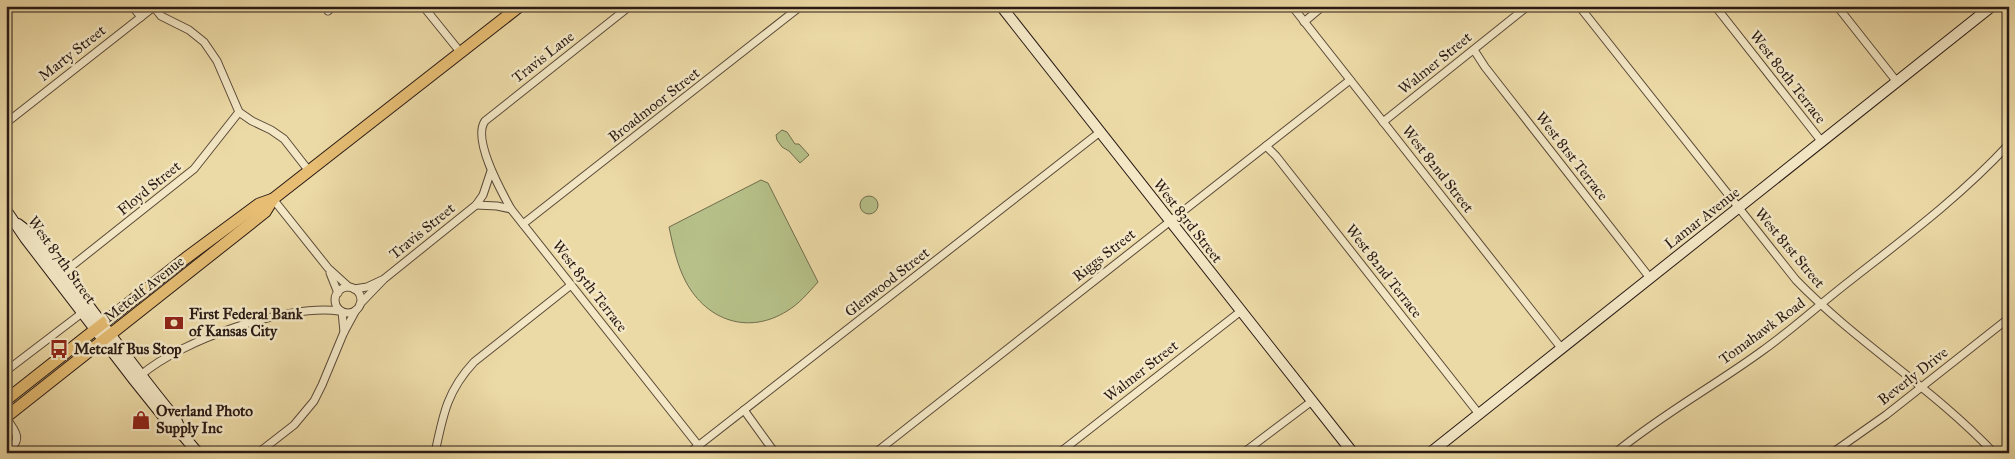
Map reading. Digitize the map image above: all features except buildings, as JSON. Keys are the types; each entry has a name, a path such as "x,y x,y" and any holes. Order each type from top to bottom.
{"main road":[{"name":"Metcalf Avenue","path":"6,400 186,258 259,204 272,199 520,6"},
{"name":"Metcalf Avenue","path":"6,418 265,212 272,199"}],"street":[{"path":"132,6 140,17"},
{"path":"423,6 461,53"},
{"name":"Travis Lane","path":"481,133 481,126 485,121 630,6"},
{"name":"Broadmoor Street","path":"523,224 801,6"},
{"name":"West 83rd Street","path":"1001,6 1353,453"},
{"name":"West 82nd Street","path":"1292,6 1562,349"},
{"path":"1304,22 1323,6"},
{"name":"Walmer Street","path":"1383,122 1528,6"},
{"name":"West 81st Street","path":"1579,6 1781,263 1821,305 1965,423 1994,453"},
{"name":"West 80th Terrace","path":"1715,6 1822,142"},
{"path":"1837,6 1897,82"},
{"name":"Lamar Avenue","path":"1430,453 1992,6"},
{"path":"155,7 161,16 189,30 204,42 217,61 239,112 284,139 309,171"},
{"name":"Marty Street","path":"6,123 155,7"},
{"name":"West 81st Terrace","path":"1474,50 1485,67 1650,278"},
{"name":"Riggs Street","path":"875,453 1350,80"},
{"name":"Floyd Street","path":"63,273 194,169 239,112"},
{"name":"Glenwood Street","path":"689,453 1100,132"},
{"name":"West 85th Terrace","path":"481,133 491,171 511,209 698,445"},
{"name":"Tomahawk Road","path":"1615,453 1672,411 1761,352 1821,305 1951,202 1982,174 2009,144"},
{"name":"West 82nd Terrace","path":"1266,146 1479,414"},
{"name":"Travis Street","path":"258,453 294,424 314,401 344,332 358,307 384,279 476,205 483,195 491,171"},
{"path":"272,199 328,268 360,296 358,307 348,313 315,310"},
{"name":"Travis Street","path":"476,205 511,209"},
{"name":"West 87th Street","path":"6,210 82,313 99,327"},
{"name":"West 87th Street","path":"14,220 30,232 63,273 99,327 170,425 182,433"},
{"path":"328,268 336,284 336,304 341,311"},
{"name":"Travis Street","path":"351,288 367,287 384,279"},
{"path":"435,453 447,401 463,374 474,362 571,285"},
{"path":"141,375 162,358 228,330 253,322 315,310 324,306 342,289 351,288"},
{"name":"Travis Street","path":"341,311 344,332"},
{"name":"Walmer Street","path":"1059,453 1241,311"},
{"path":"6,371 82,313"},
{"name":"Beverly Drive","path":"1832,453 1922,387 2009,318"},
{"name":"West 87th Street","path":"107,338 141,375 176,419 193,451"},
{"path":"1243,453 1312,401"},
{"path":"744,410 775,453"},
{"path":"6,418 14,428 17,440 15,446 6,451"}],"green space":[{"path":"782,130 787,132 795,144 799,144 809,155 800,163 777,140 776,135"},
{"path":"761,180 768,183 818,282 799,302 787,311 773,318 744,323 717,315 695,295 680,269 669,227"},
{"path":"869,196 877,201 878,205 873,213 869,214 861,209 860,205 865,197"}],"place":[{"name":"First Federal Bank of Kansas City","path":"174,323"},
{"name":"Metcalf Bus Stop","path":"59,349"},
{"name":"Overland Photo Supply Inc","path":"141,420"}]}
